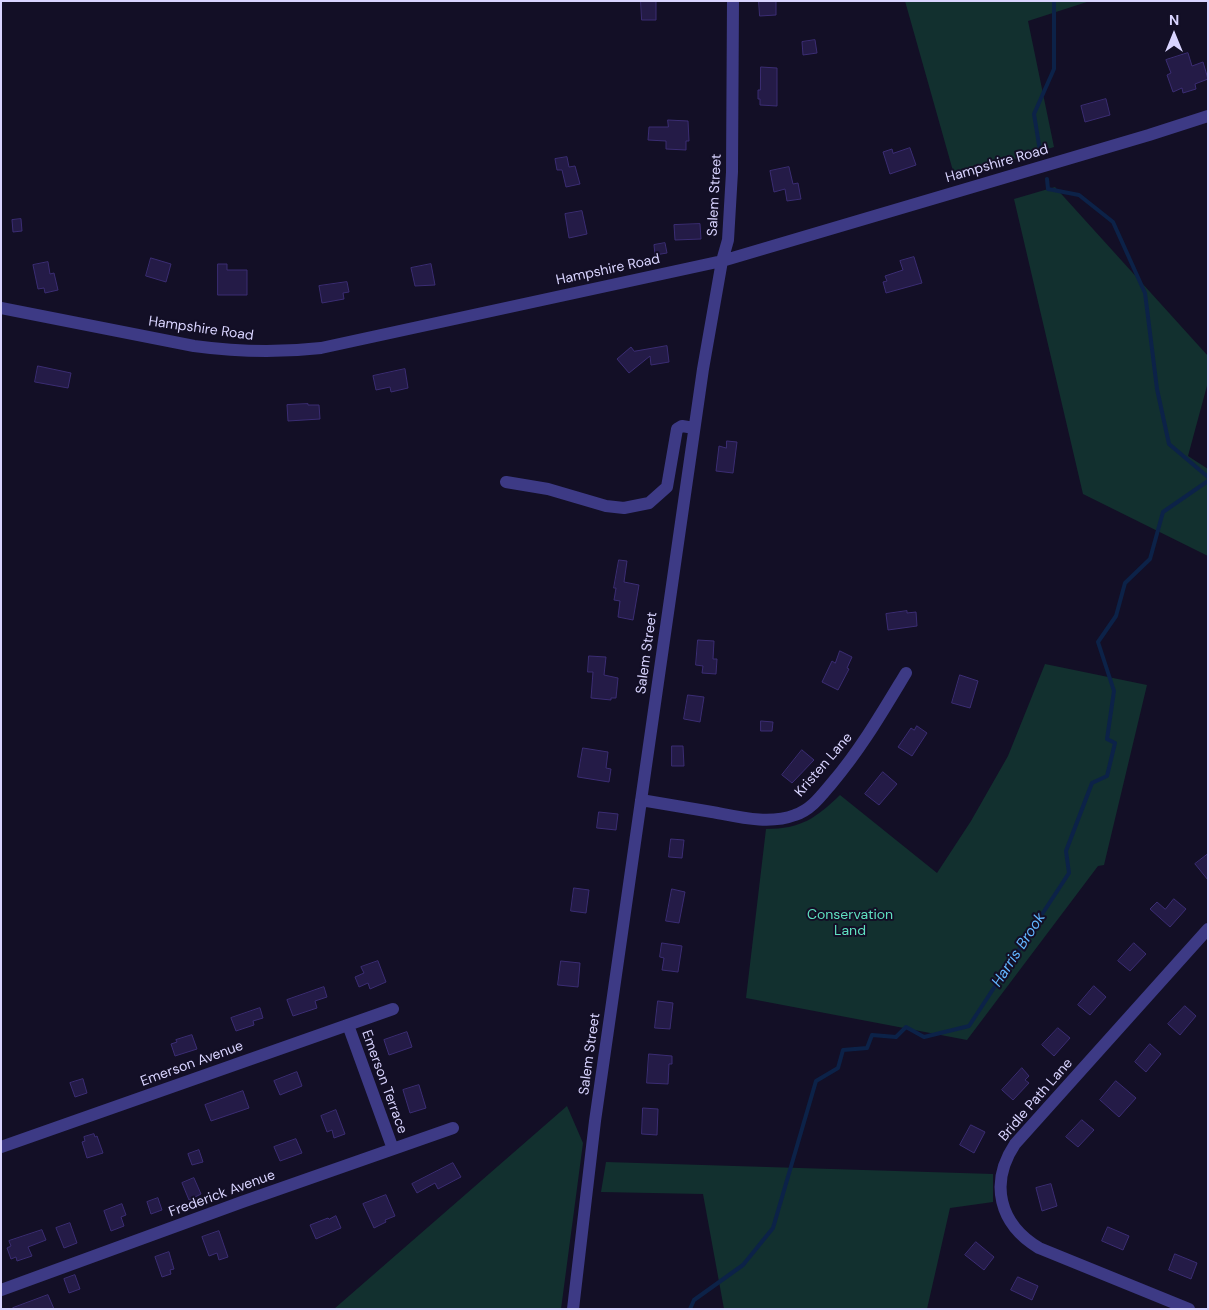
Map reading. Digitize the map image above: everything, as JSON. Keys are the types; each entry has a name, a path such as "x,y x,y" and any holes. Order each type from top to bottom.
{"street":[{"name":"Salem Street","path":"573,1309 595,1121 702,369 722,261 728,240 732,172 733,1"},
{"name":"Hampshire Road","path":"1,308 194,346 224,350 290,352 321,348 722,261 1208,116"},
{"path":"506,482 548,489 606,506 624,508 649,503 667,487 677,428 682,426 694,428"},
{"path":"670,471 687,481"},
{"name":"Kristen Lane","path":"641,800 760,819 782,818 803,812 820,797 870,734 906,673"},
{"name":"Bridle Path Lane","path":"1189,1309 1038,1248 1017,1231 1007,1217 1000,1185 1004,1164 1015,1144 1208,929"},
{"name":"Emerson Avenue","path":"1,1147 393,1010"},
{"name":"Emerson Terrace","path":"348,1025 393,1150"},
{"name":"Frederick Avenue","path":"1,1290 453,1128"}],"green space":[{"path":"905,1 1090,1 1028,21 1054,147 955,178"},
{"path":"1055,187 1208,356 1208,382 1188,456 1208,469 1208,556 1083,494 1014,199"},
{"name":"Conservation Land","path":"1045,664 1147,685 1104,865 1098,866 967,1040 746,998 766,829 789,827 807,821 840,795 937,873 971,821 1008,756"},
{"path":"567,1106 583,1143 561,1309 334,1309"},
{"path":"606,1162 993,1174 993,1202 950,1208 927,1309 724,1309 703,1194 601,1192"}],"building":[{"path":"641,1 656,1 656,20 642,20"},
{"path":"759,1 776,1 776,15 760,16"},
{"path":"815,40 817,53 803,55 802,42"},
{"path":"1188,53 1192,66 1203,62 1208,79 1195,84 1196,89 1183,93 1182,88 1173,92 1167,75 1171,73 1166,60"},
{"path":"761,67 777,68 777,106 760,105 758,90 760,90"},
{"path":"1106,99 1110,115 1085,122 1081,106"},
{"path":"668,120 688,121 689,141 686,141 686,150 666,149 666,141 648,140 649,127 668,127"},
{"path":"910,148 916,165 890,174 883,152 892,149 893,153"},
{"path":"567,157 569,167 575,166 580,184 566,187 562,170 557,170 555,159"},
{"path":"789,167 793,184 798,183 801,199 787,201 785,189 774,192 770,171"},
{"path":"582,211 587,234 569,238 565,214"},
{"path":"21,219 22,231 13,232 12,220"},
{"path":"700,224 701,239 675,240 674,225"},
{"path":"665,243 667,253 655,255 654,245"},
{"path":"914,257 922,283 886,293 883,282 887,281 885,276 903,270 900,261"},
{"path":"151,258 171,264 166,282 146,276"},
{"path":"48,262 50,274 54,273 58,290 45,293 44,288 38,289 33,265"},
{"path":"218,264 227,264 227,270 247,270 247,295 218,295"},
{"path":"431,264 435,285 415,286 411,268"},
{"path":"347,282 349,292 343,293 344,299 322,303 319,286"},
{"path":"667,346 669,362 651,365 650,356 629,373 617,359 631,347 634,351"},
{"path":"38,366 71,373 68,388 35,382"},
{"path":"405,369 408,388 391,392 390,387 376,390 373,376"},
{"path":"287,405 319,405 320,419 288,421"},
{"path":"727,441 737,442 733,473 716,471 719,446 726,448"},
{"path":"619,560 627,561 624,582 639,585 633,620 618,617 620,601 614,600"},
{"path":"907,611 907,613 916,612 917,626 888,630 886,614"},
{"path":"698,640 714,641 713,659 717,659 716,674 702,673 703,666 696,665"},
{"path":"840,651 852,657 847,668 849,669 838,690 822,682 832,661 835,663"},
{"path":"589,656 606,657 604,675 618,678 616,698 611,698 611,700 591,698 593,672 588,672"},
{"path":"960,675 978,681 970,708 952,703"},
{"path":"688,695 704,697 700,722 684,719"},
{"path":"761,721 773,722 772,731 761,731"},
{"path":"917,726 927,733 912,756 898,747 911,728 914,730"},
{"path":"672,746 683,746 684,766 672,766"},
{"path":"583,748 608,752 606,768 611,769 609,782 578,777"},
{"path":"802,750 814,760 792,783 782,775"},
{"path":"883,772 897,784 879,805 865,794"},
{"path":"599,812 618,814 616,830 597,828"},
{"path":"671,839 684,840 682,858 669,857"},
{"path":"1208,854 1208,880 1195,864"},
{"path":"574,888 589,890 586,913 571,911"},
{"path":"672,889 685,892 679,923 666,921"},
{"path":"1174,899 1186,909 1170,927 1150,909 1157,902 1165,909"},
{"path":"662,943 682,946 678,972 662,970 664,958 660,957"},
{"path":"1134,943 1146,954 1130,971 1118,961"},
{"path":"378,961 386,982 370,989 368,983 359,987 355,977 364,973 361,967"},
{"path":"561,961 580,963 578,987 558,985"},
{"path":"1094,986 1106,997 1090,1015 1078,1005"},
{"path":"324,987 327,997 315,1001 317,1008 293,1016 287,1000"},
{"path":"658,1001 673,1003 670,1029 655,1028"},
{"path":"1185,1006 1196,1016 1180,1035 1168,1024"},
{"path":"260,1008 263,1018 253,1021 254,1025 236,1031 231,1018"},
{"path":"1058,1028 1070,1038 1054,1056 1042,1045"},
{"path":"407,1032 412,1047 389,1055 384,1040"},
{"path":"192,1035 197,1049 175,1056 171,1044 177,1042 176,1040"},
{"path":"1150,1044 1161,1054 1146,1072 1135,1062"},
{"path":"649,1054 672,1056 672,1064 669,1064 668,1084 647,1083"},
{"path":"1022,1068 1029,1076 1025,1080 1029,1083 1013,1100 1002,1090"},
{"path":"297,1072 302,1086 280,1095 274,1081"},
{"path":"83,1079 87,1093 75,1097 70,1083"},
{"path":"1116,1081 1136,1098 1119,1117 1100,1100"},
{"path":"419,1085 426,1108 410,1113 403,1090"},
{"path":"243,1091 249,1108 211,1121 205,1105"},
{"path":"643,1108 658,1109 657,1135 642,1134"},
{"path":"336,1110 345,1134 334,1138 332,1130 327,1132 321,1116"},
{"path":"1082,1120 1094,1130 1078,1147 1066,1137"},
{"path":"971,1125 985,1132 974,1153 960,1145"},
{"path":"94,1134 95,1137 97,1136 103,1153 87,1158 82,1142 85,1141 84,1137"},
{"path":"296,1139 302,1153 280,1161 274,1147"},
{"path":"199,1150 203,1162 192,1165 188,1154"},
{"path":"453,1163 461,1177 438,1189 435,1183 417,1193 412,1184"},
{"path":"194,1178 201,1194 189,1200 182,1183"},
{"path":"1051,1184 1057,1206 1042,1211 1036,1188"},
{"path":"386,1195 395,1216 374,1228 363,1204"},
{"path":"158,1198 162,1210 151,1214 147,1202"},
{"path":"122,1204 126,1215 121,1217 124,1226 111,1231 104,1211"},
{"path":"336,1216 341,1228 316,1239 310,1225"},
{"path":"70,1223 77,1243 64,1248 56,1228"},
{"path":"1108,1227 1129,1236 1123,1250 1102,1241"},
{"path":"42,1230 46,1240 28,1247 32,1256 17,1261 16,1257 11,1259 7,1248 11,1246 9,1241"},
{"path":"219,1231 228,1257 219,1260 217,1253 209,1256 202,1237"},
{"path":"976,1242 994,1257 984,1270 965,1255"},
{"path":"169,1252 174,1269 170,1270 171,1274 162,1277 155,1257"},
{"path":"1175,1254 1197,1263 1191,1279 1169,1270"},
{"path":"75,1275 80,1289 69,1293 64,1279"},
{"path":"1018,1277 1038,1286 1032,1300 1011,1290"},
{"path":"48,1295 54,1309 13,1308"}],"waterway":[{"path":"1040,151 1034,114 1054,69 1054,1"},
{"path":"1047,179 1048,189 1079,195 1113,222 1145,293 1157,389 1169,444 1208,477"},
{"name":"Harris Brook","path":"690,1309 694,1300 743,1265 773,1228 816,1081 838,1068 843,1050 867,1048 872,1035 896,1037 906,1027 924,1037 969,1026 1069,873 1066,851 1092,783 1107,776 1115,743 1107,739 1114,691 1098,642 1116,616 1125,583 1150,559 1163,512 1208,481"}]}
